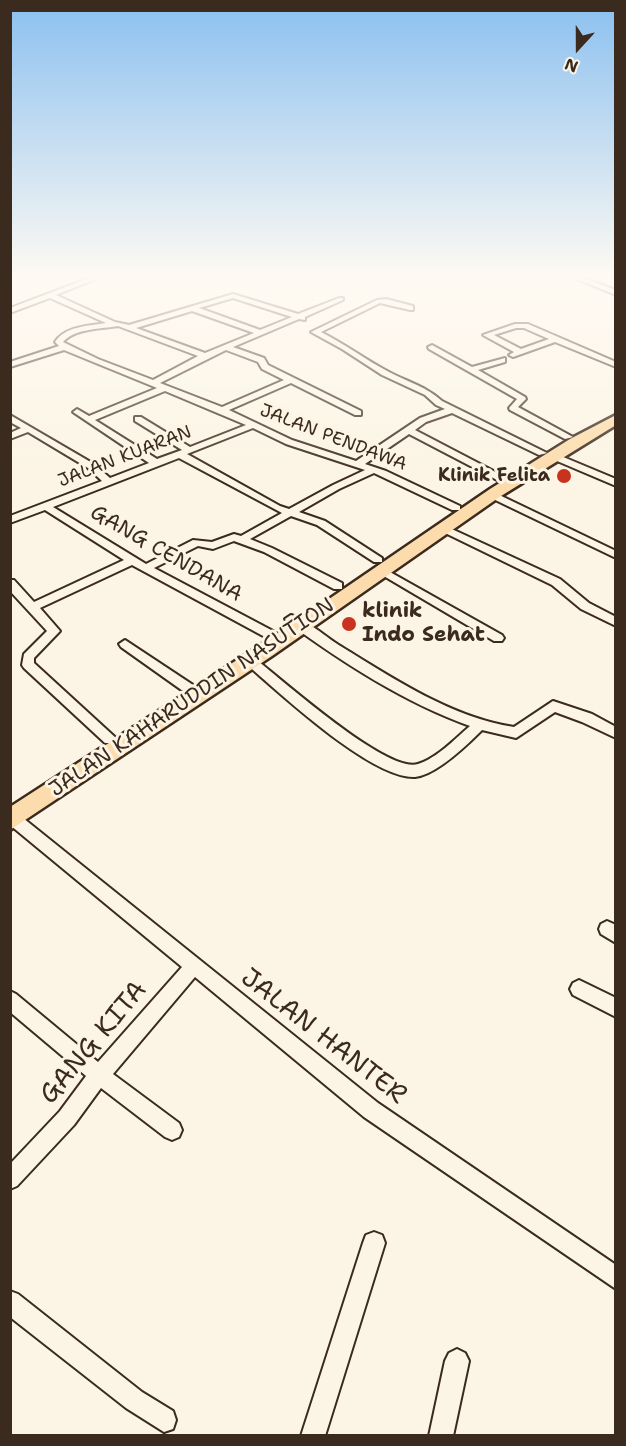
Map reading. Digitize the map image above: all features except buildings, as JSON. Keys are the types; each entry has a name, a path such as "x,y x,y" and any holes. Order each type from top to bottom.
{"highway":[{"name":"JALAN KAHARUDDIN NASUTION","path":"11,814 249,660 338,586 380,565 443,528 493,495 568,437 615,412"},
{"name":"JALAN KAHARUDDIN NASUTION","path":"11,814 110,739 268,634 296,623 380,565 456,508 502,479 615,419"}],"street":[{"path":"10,365 64,347 61,342"},
{"path":"170,342 205,356"},
{"path":"152,384 205,356 238,342"},
{"path":"336,342 385,373 428,393 440,404 615,483"},
{"path":"502,342 521,352"},
{"path":"471,370 547,342"},
{"path":"564,342 615,365"},
{"name":"JALAN PENDAWA","path":"64,347 162,389 222,410 251,426 328,457 374,470 456,508"},
{"path":"432,347 522,399 513,408 568,437"},
{"path":"225,348 261,360 265,367 358,412"},
{"path":"222,410 293,379"},
{"path":"90,419 162,389"},
{"path":"357,465 423,420 452,410"},
{"path":"77,412 156,463"},
{"path":"10,418 91,466 108,481"},
{"path":"138,419 184,452 276,508 291,511 321,523 380,565 498,638"},
{"name":"JALAN KUARAN","path":"10,520 251,426"},
{"path":"10,436 28,429"},
{"path":"410,430 502,479"},
{"path":"243,539 291,511 374,470"},
{"path":"493,495 615,555"},
{"name":"GANG CENDANA","path":"45,506 133,561 268,634"},
{"path":"443,528 556,582 585,606 615,622"},
{"path":"146,568 197,542 211,546 230,537 243,539 338,586"},
{"path":"31,608 133,561"},
{"path":"10,583 54,631 28,657 28,665 110,739"},
{"path":"296,623 369,669 478,726 516,733 553,706 578,714 615,734"},
{"path":"125,644 188,688"},
{"path":"249,660 319,718 383,763 396,769 419,770 460,744 478,726"},
{"name":"JALAN HANTER","path":"11,814 194,967 371,1110 615,1278"},
{"name":"GANG KITA","path":"10,1179 67,1118 99,1075 194,967"},
{"path":"579,989 615,1008"},
{"path":"10,1000 99,1075 172,1130"},
{"path":"313,1436 374,1243"},
{"path":"10,1302 134,1400 164,1420"},
{"path":"441,1436 457,1361"}],"place":[{"name":"Klinik Felita","path":"564,476"},
{"name":"klinik Indo Sehat","path":"349,624"}]}
